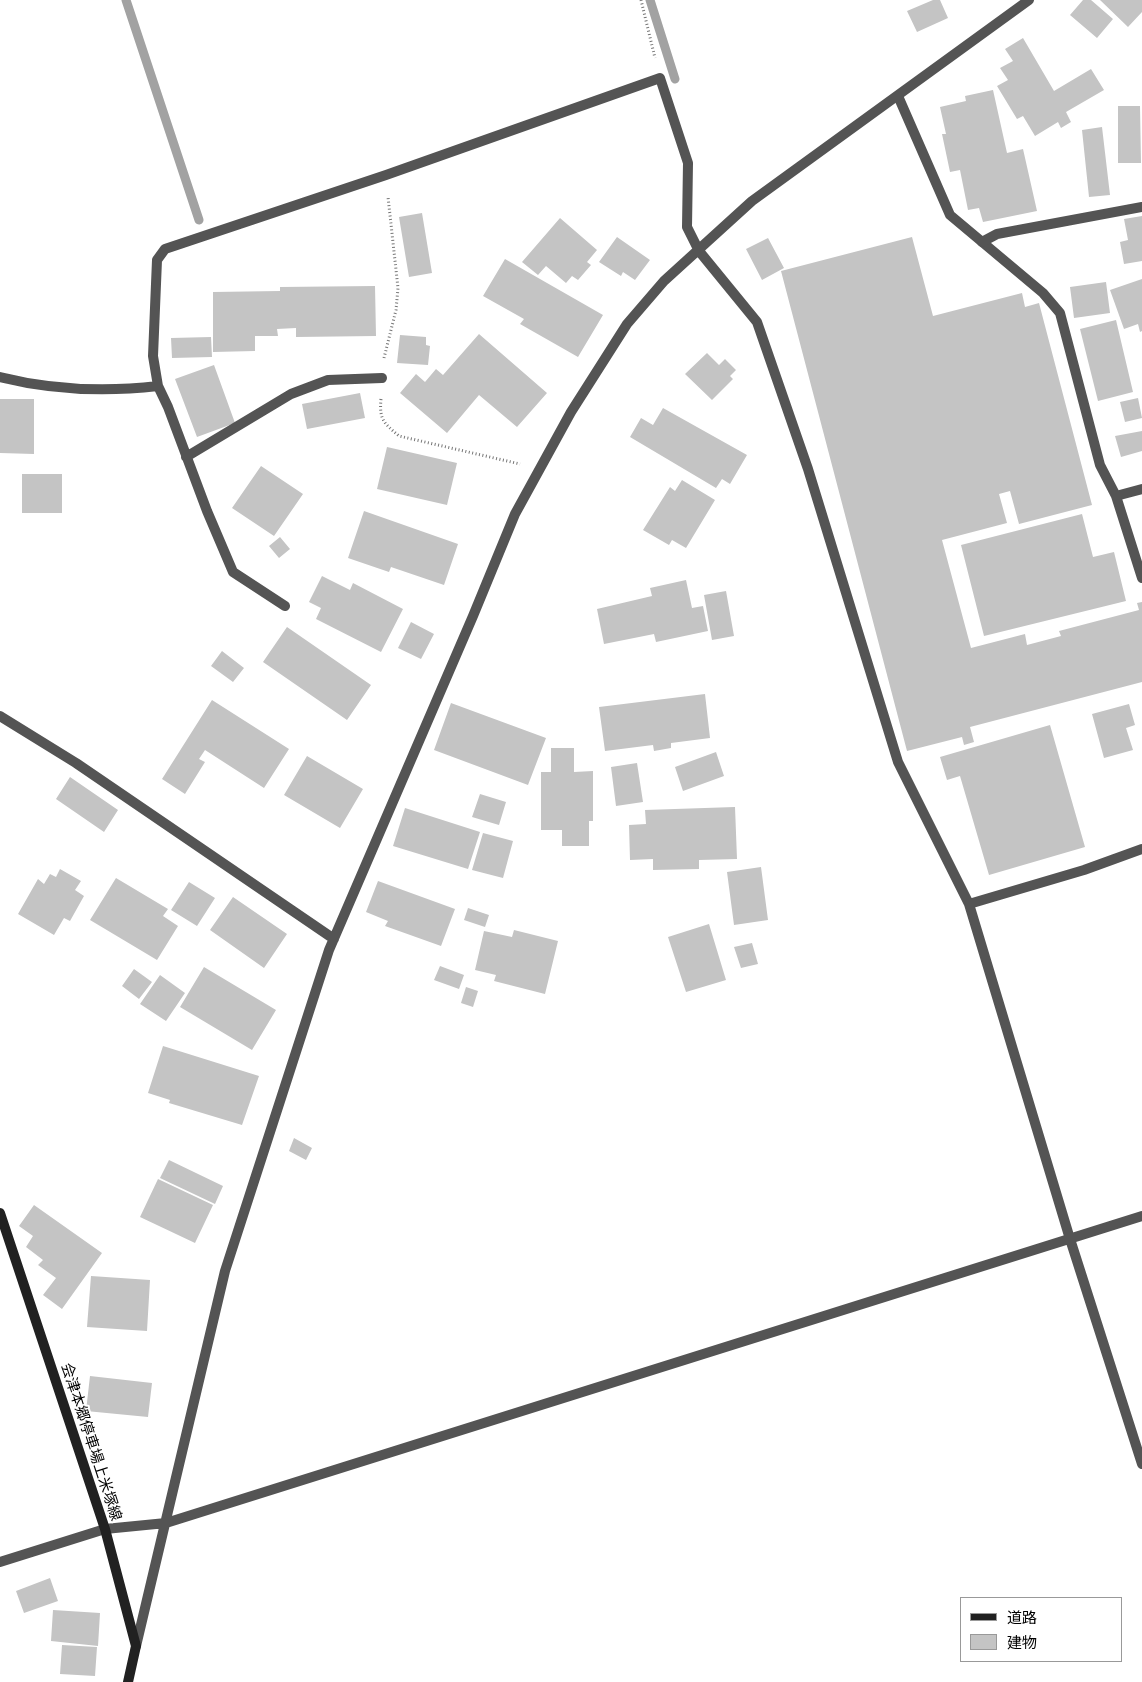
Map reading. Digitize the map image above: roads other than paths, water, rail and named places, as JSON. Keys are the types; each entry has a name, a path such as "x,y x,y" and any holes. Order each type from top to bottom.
{"main road":[{"name":"会津本郷停車場上米塚線","path":"0,1213 105,1529 136,1646 128,1682"}],"street":[{"path":"136,1646 225,1271 334,939 515,514 571,412 627,324 664,282 752,201 1029,0"},
{"path":"286,606 233,572 158,386 153,356 156,260 165,249 386,175 660,78 688,162 687,227 699,251 758,322 810,479 898,762 969,904 1070,1239 1142,1464"},
{"path":"898,96 950,215 1043,293 1060,314 1100,465 1116,496 1142,578"},
{"path":"982,242 998,234 1142,207"},
{"path":"0,377 67,388 130,389 158,386"},
{"path":"186,457 291,394 328,380 382,378"},
{"path":"1116,496 1142,488"},
{"path":"0,716 76,763 334,939"},
{"path":"969,904 1084,870 1142,849"},
{"path":"0,1562 105,1529 166,1523 1142,1216"}],"waterway":[{"path":"126,0 199,220"},
{"path":"650,0 675,79"}]}
